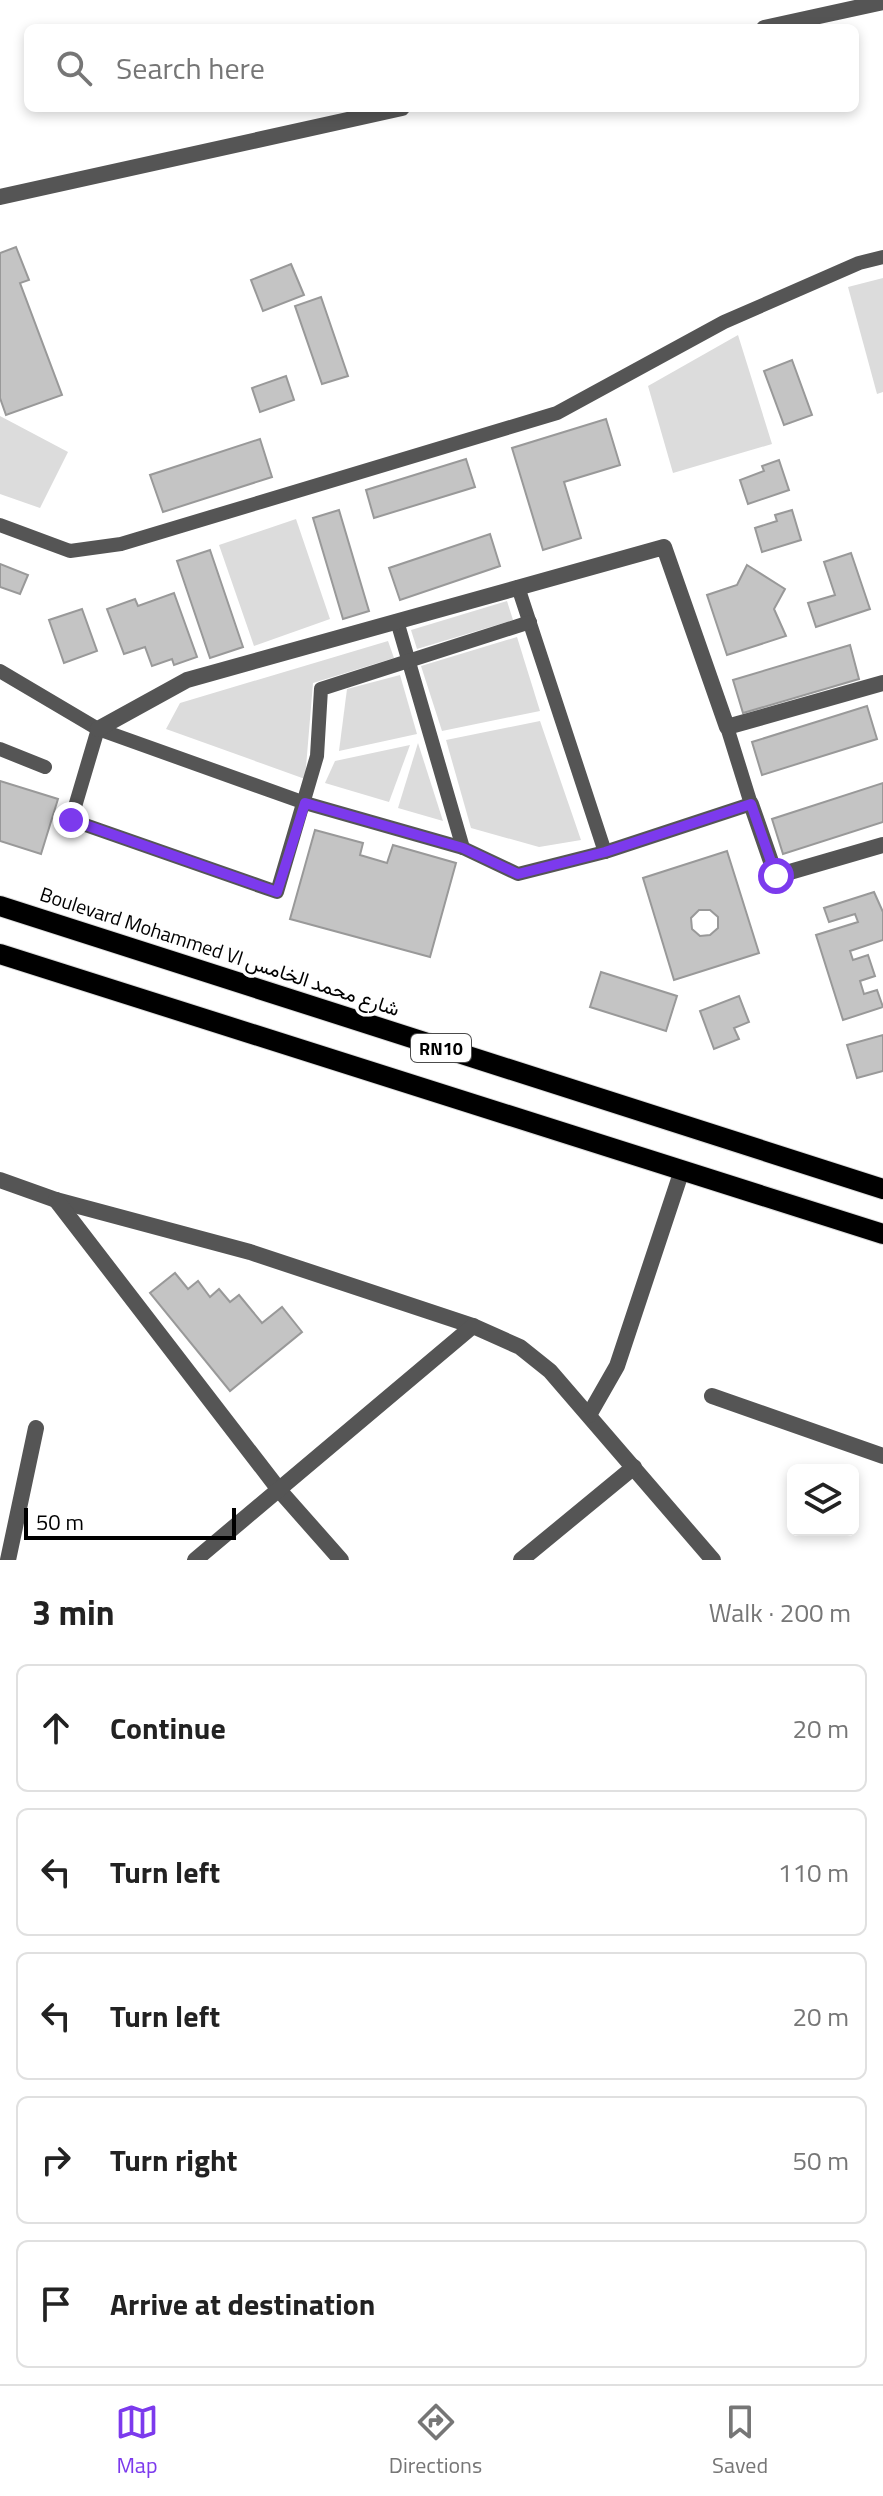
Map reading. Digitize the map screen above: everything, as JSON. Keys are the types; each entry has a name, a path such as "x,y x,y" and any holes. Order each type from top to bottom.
{"main road":[{"name":"Boulevard Mohammed VI شارع محمد الخامس","path":"0,906 883,1189"},
{"name":"RN10","path":"0,954 883,1234"}],"street":[{"path":"782,24 883,2"},
{"path":"0,197 384,112"},
{"path":"98,729 187,680 664,547 727,727 883,683"},
{"path":"751,804 776,876 883,845"},
{"path":"589,1415 617,1366 682,1170"},
{"path":"0,1180 56,1200 250,1252 473,1326 520,1347 550,1371 713,1560"},
{"path":"56,1200 280,1491 341,1560"},
{"path":"195,1560 473,1326"},
{"path":"712,1396 883,1456"},
{"path":"8,1560 36,1428"},
{"path":"521,1560 634,1467"}],"lane":[{"path":"0,525 70,551 121,544 557,413 724,322 859,263 883,257"},
{"path":"518,587 605,852"},
{"path":"397,621 463,848"},
{"path":"98,729 71,820 277,892 317,756 321,689 530,622"},
{"path":"0,671 98,729 305,803 463,848 518,874 605,852 751,804 727,727"},
{"path":"0,749 45,767"}],"shaded area":[{"path":"883,278 883,392 877,394 848,287"},
{"path":"738,335 772,444 673,473 648,386"},
{"path":"0,416 68,452 40,508 0,494"},
{"path":"296,519 330,619 254,646 219,545"},
{"path":"507,601 513,620 417,649 411,630"},
{"path":"517,637 540,711 442,731 421,666"},
{"path":"388,641 394,658 313,683 305,779 166,729 180,703"},
{"path":"400,675 417,734 339,751 347,689"},
{"path":"540,721 581,840 539,847 471,828 446,740"},
{"path":"418,743 443,821 398,808"},
{"path":"410,745 389,802 325,783 335,761"}],"building":[{"path":"16,247 29,280 20,283 62,395 6,415 0,398 0,253"},
{"path":"291,264 304,295 263,311 251,280"},
{"path":"321,297 348,376 322,384 295,306"},
{"path":"792,360 812,415 784,425 764,371"},
{"path":"286,376 294,400 260,412 252,388"},
{"path":"606,419 620,465 564,482 581,538 543,550 512,448"},
{"path":"260,439 272,477 163,512 150,475"},
{"path":"466,459 475,487 374,518 366,490"},
{"path":"779,460 789,490 748,504 740,480 764,471 762,466"},
{"path":"339,510 369,611 343,619 313,518"},
{"path":"792,510 801,540 762,552 755,528 777,521 775,515"},
{"path":"490,534 500,566 400,600 389,568"},
{"path":"210,550 243,647 210,658 177,561"},
{"path":"851,553 870,609 816,627 808,603 835,595 824,562"},
{"path":"0,564 28,575 20,594 0,587"},
{"path":"747,565 785,589 774,609 786,636 727,655 707,595 737,585"},
{"path":"174,593 197,657 174,665 172,659 152,666 145,647 124,654 107,609 135,599 138,606"},
{"path":"82,609 97,651 64,663 49,620"},
{"path":"850,645 859,679 743,713 733,680"},
{"path":"867,706 877,739 762,775 752,742"},
{"path":"0,781 58,799 41,854 0,841"},
{"path":"883,783 883,822 783,854 772,819"},
{"path":"315,830 363,843 360,855 387,863 393,845 456,863 430,957 290,919"},
{"path":"727,851 759,953 674,980 643,878","holes":["699,910 710,910 718,917 718,928 710,935 700,936 692,929 691,918"]},
{"path":"874,892 883,912 883,940 850,951 853,960 868,955 875,976 860,981 864,994 877,990 883,1007 843,1020 816,935 858,922 855,914 829,922 824,908"},
{"path":"601,972 677,996 666,1031 590,1007"},
{"path":"739,996 749,1022 734,1028 739,1039 714,1049 700,1011"},
{"path":"883,1035 883,1071 857,1078 847,1045"},
{"path":"175,1273 188,1289 198,1281 210,1297 219,1289 230,1302 239,1295 262,1323 282,1307 302,1332 230,1391 150,1293"}],"route":[{"path":"71,820 277,892 305,803 463,848 518,874 605,852 751,804 776,876"}]}
